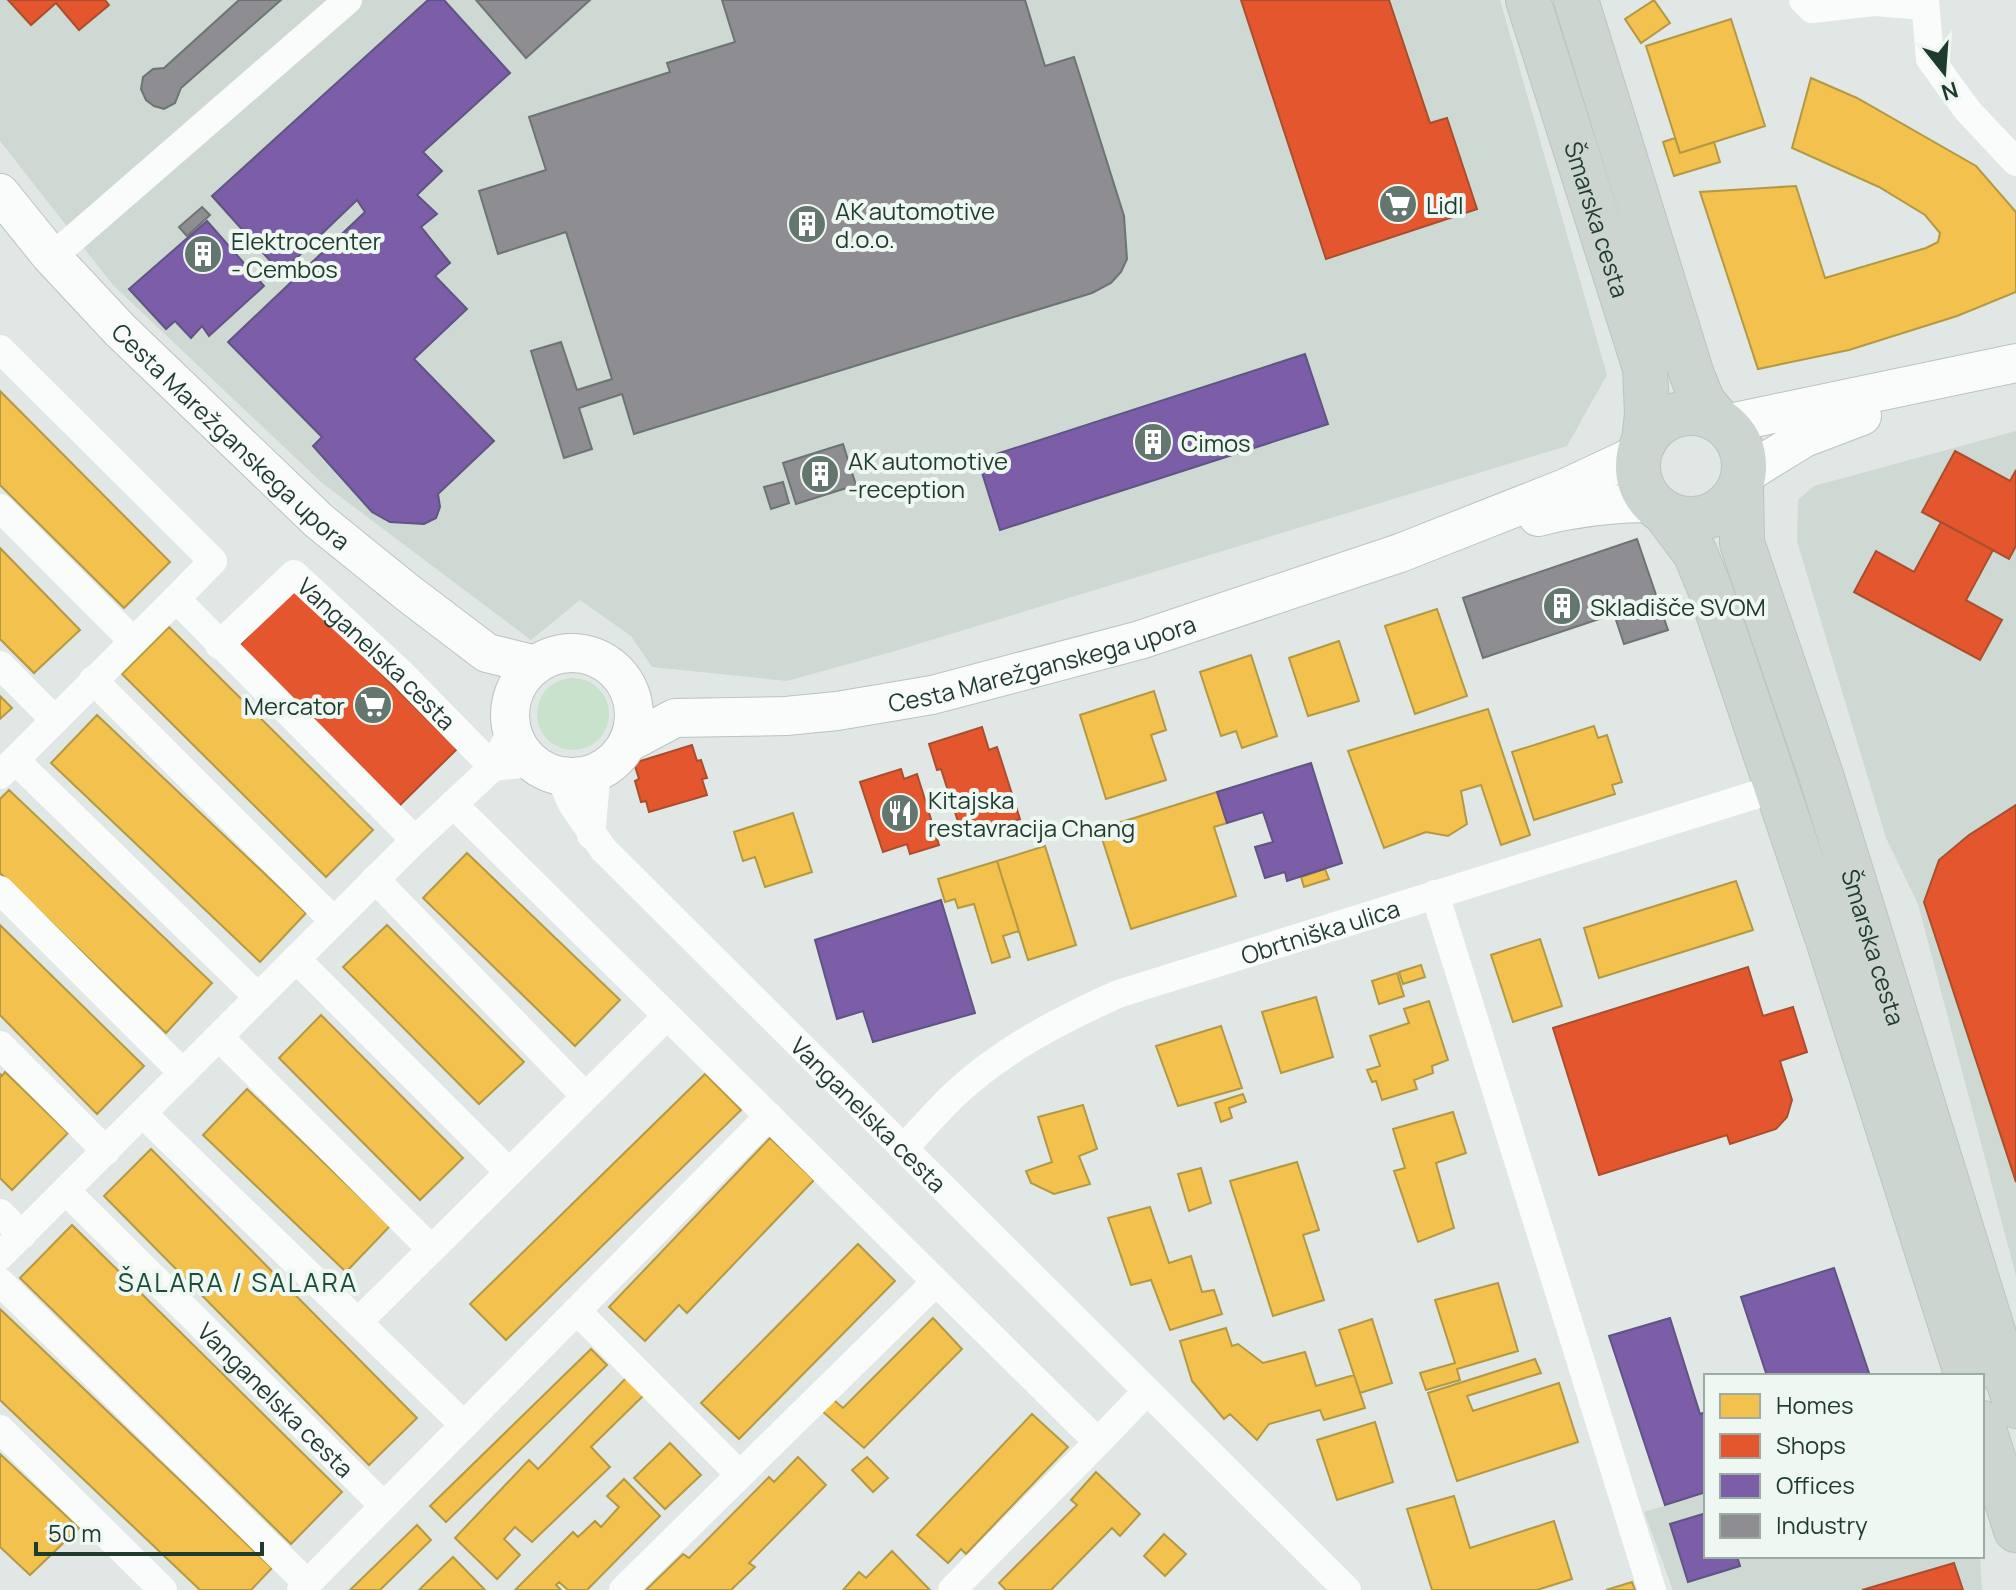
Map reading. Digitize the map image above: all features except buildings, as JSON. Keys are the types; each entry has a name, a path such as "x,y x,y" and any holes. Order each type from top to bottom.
{"main road":[{"name":"Šmarska cesta","path":"1528,0 1645,368 1647,414 1642,447"},
{"name":"Šmarska cesta","path":"1576,0 1698,394 1722,422"},
{"path":"1685,413 1702,414 1722,422 1739,442 1745,464 1742,481 1731,502 1717,513 1700,519 1682,519 1659,508 1639,480 1637,466 1642,447 1654,428 1668,418 1685,413"},
{"name":"Šmarska cesta","path":"1742,481 1742,543 1822,778 2016,1406"},
{"name":"Šmarska cesta","path":"1659,508 1695,553 1703,571 1777,788 1966,1374"},
{"path":"1984,1429 2016,1530"}],"street":[{"path":"50,255 78,235 348,0"},
{"path":"1803,0 1812,9 1874,2 1924,3 1930,59 1968,111 2016,162"},
{"name":"Cesta Marežganskega upora","path":"0,193 50,255 120,330 319,521 487,653 536,665"},
{"path":"0,349 213,561 8,768 258,997"},
{"path":"1722,422 2016,363"},
{"path":"1742,481 1804,438 1969,374"},
{"name":"Cesta Marežganskega upora","path":"628,743 675,718 786,716 837,711 932,695 1140,640 1400,553 1565,488 1642,447"},
{"name":"Cesta Marežganskega upora","path":"1400,553 1573,508 1613,503 1659,508"},
{"path":"0,508 132,640"},
{"name":"Vanganelska cesta","path":"219,645 294,574 401,673 493,767"},
{"path":"176,599 415,840"},
{"name":"Cesta Marežganskega upora","path":"487,653 512,715"},
{"path":"0,1256 375,879 493,767 512,715 520,681 536,665 563,654 592,656 616,671 631,696 634,720 628,743 615,760 597,771 578,776 546,769 493,767"},
{"path":"0,665 55,720"},
{"path":"93,680 334,921"},
{"name":"Cesta Marežganskega upora","path":"631,696 675,718"},
{"path":"512,715 520,748 546,769"},
{"name":"Vanganelska cesta","path":"546,769 591,835 1347,1590"},
{"path":"591,835 597,771"},
{"name":"Obrtniška ulica","path":"904,1148 957,1093 1055,1023 1118,994 1777,788"},
{"path":"453,804 1098,1442"},
{"path":"375,879 585,1096"},
{"path":"0,890 183,1073"},
{"path":"1435,894 1652,1590"},
{"path":"296,959 509,1172"},
{"path":"358,1322 667,1016"},
{"path":"219,1037 431,1249"},
{"path":"0,1045 106,1151"},
{"path":"143,1114 464,1425"},
{"path":"0,1282 304,1587 769,1116"},
{"name":"Vanganelska cesta","path":"66,1191 384,1506"},
{"path":"0,1213 22,1235"},
{"path":"623,1590 936,1282"},
{"path":"577,1311 740,1475"},
{"path":"952,1590 1147,1391"},
{"path":"0,1429 163,1590"}],"shaded area":[{"path":"0,0 1500,0 1607,375 1567,446 895,651 787,681 652,667 631,636 580,600 531,640 322,483 113,285 0,141"},
{"path":"2016,431 2016,1276 1918,904 1886,838 1797,541 1798,500 1814,486"},
{"path":"1704,1494 1704,1558 1980,1558 1982,1590 1673,1590 1644,1512"}],"green space":[{"path":"573,678 599,688 609,714 599,740 573,750 547,740 537,714 547,688"}],"place":[{"name":"Lidl","path":"1398,204"},
{"name":"AK automotive d.o.o.","path":"807,224"},
{"name":"Elektrocenter - Cembos","path":"203,254"},
{"name":"Cimos","path":"1153,442"},
{"name":"AK automotive -reception","path":"820,474"},
{"name":"Skladišče SVOM","path":"1562,606"},
{"name":"Mercator","path":"373,705"},
{"name":"Kitajska restavracija Chang","path":"900,813"}],"district":[{"name":"ŠALARA / SALARA","path":"238,1282"}]}
